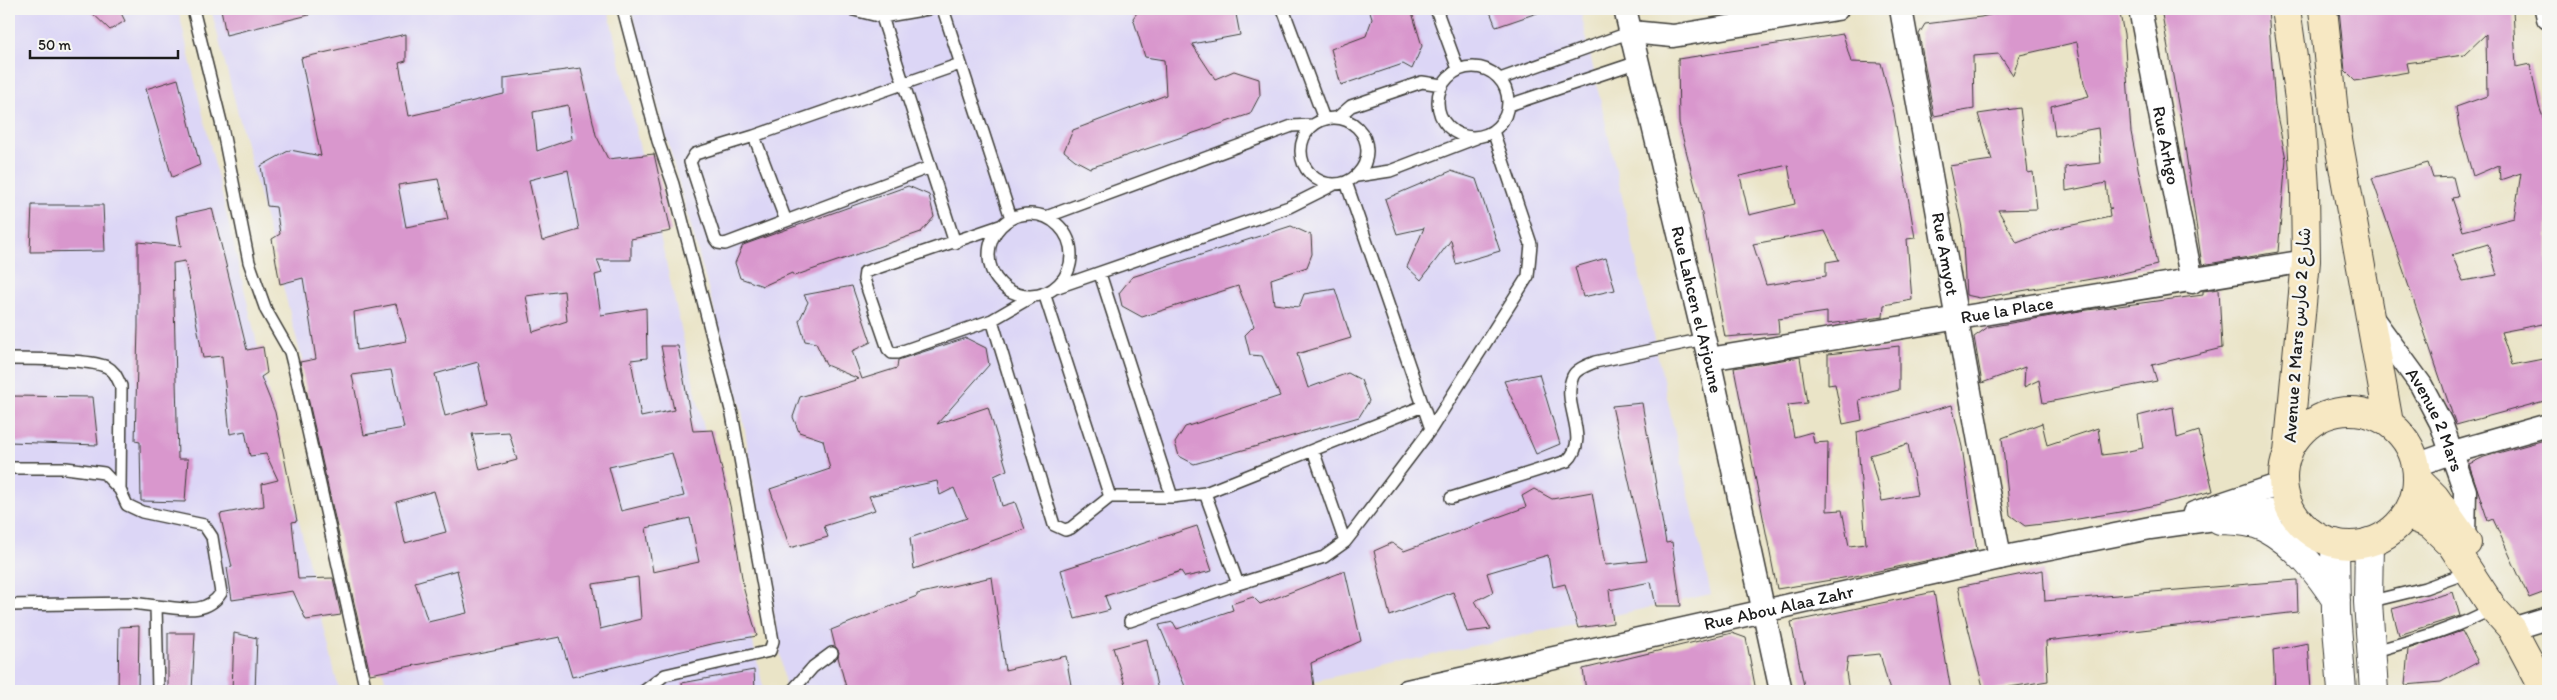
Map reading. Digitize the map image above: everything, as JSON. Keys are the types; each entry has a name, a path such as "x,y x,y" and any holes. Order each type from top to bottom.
{"main road":[{"name":"Avenue 2 Mars شارع 2 مارس","path":"2286,9 2300,106 2306,189 2306,261 2288,453"},
{"path":"2323,9 2335,122 2389,423"},
{"path":"2417,472 2415,496 2406,515 2390,532 2369,542 2335,543 2312,532 2298,519 2287,496 2288,453 2295,440 2305,429 2331,414 2346,411 2361,412 2389,423 2407,442 2417,472 2464,538 2499,599 2504,619"},
{"path":"2406,515 2430,524 2439,532 2471,571 2504,619 2546,691"}],"street":[{"name":"Rue Lahcen el Arjoune","path":"1625,9 1706,349 1781,691"},
{"path":"1631,32 1673,36 1837,9"},
{"name":"Rue Amyot","path":"1902,9 2000,558"},
{"name":"Rue Arhgo","path":"2140,9 2192,282"},
{"path":"2546,9 2548,18"},
{"path":"1638,62 1673,36"},
{"name":"Rue la Place","path":"1706,349 1956,319 2192,282 2306,261"},
{"name":"Avenue 2 Mars","path":"2370,315 2421,385 2441,423 2453,452 2464,491 2464,538"},
{"path":"2417,472 2453,452 2548,425"},
{"name":"Rue Abou Alaa Zahr","path":"2150,528 2220,520 2287,496"},
{"name":"Rue Abou Alaa Zahr","path":"1407,691 2000,558 2150,528 2287,496"},
{"path":"2220,520 2251,523 2266,528 2311,566 2336,600"},
{"path":"2369,542 2368,602 2374,691"},
{"path":"2335,543 2336,600 2342,691"},
{"path":"2504,619 2548,618"}],"lane":[{"path":"193,9 221,122 249,262 266,310 290,352 366,691"},
{"path":"623,9 658,141 674,184 732,414 773,641 770,651 665,675 644,691"},
{"path":"850,9 882,17 928,9"},
{"path":"943,9 1011,218"},
{"path":"1283,9 1324,119"},
{"path":"1436,9 1458,69"},
{"path":"882,17 955,243"},
{"path":"1500,79 1631,32"},
{"path":"1508,105 1638,62"},
{"path":"930,167 724,244 718,243 715,239 690,162 695,154 754,136 960,64"},
{"path":"1357,176 1364,165 1367,153 1365,140 1359,130 1349,122 1337,118 1324,119 1312,125 1292,126 1046,217 1028,214 1011,218 1000,226 992,236 988,260 992,272 999,283 1009,290 1020,295 1044,292 1289,207 1333,185 1346,182 1357,176 1390,171 1488,134 1506,115 1508,105 1506,87 1492,71 1481,67 1458,69 1442,85 1438,96 1438,108 1446,124 1459,134 1471,137 1488,134"},
{"path":"1337,118 1351,106 1422,82 1442,85"},
{"path":"1312,125 1302,142 1302,162 1309,174 1320,182 1333,185"},
{"path":"1130,621 1324,557 1344,542 1431,430 1523,288 1532,262 1532,244 1488,134"},
{"path":"754,136 786,221"},
{"path":"1346,182 1431,430"},
{"path":"1000,226 955,243 865,272 864,279 888,348 892,353 898,353 992,320 1044,292 1063,279 1069,268 1071,256 1064,232 1046,217"},
{"path":"1100,274 1172,497"},
{"path":"1044,292 1110,497"},
{"path":"992,320 1054,524 1065,530 1071,528 1110,497 1172,497 1205,492 1423,406"},
{"path":"1452,498 1567,461 1575,454 1578,444 1570,392 1573,376 1581,368 1595,362 1706,349"},
{"path":"9,359 78,362 106,366 115,373 121,386 120,490"},
{"path":"1313,450 1344,542"},
{"path":"9,468 66,468 104,473 120,490 127,505 142,512 204,525 212,537 221,593 214,604 195,609 132,603 9,605"},
{"path":"1205,492 1238,584"},
{"path":"2368,602 2425,588 2471,571"},
{"path":"156,606 158,691"},
{"path":"2372,652 2476,617 2504,619"},
{"path":"792,691 812,667 832,654"}],"shaded area":[{"path":"9,9 178,9 339,691 9,691"},
{"path":"211,9 608,9 764,691 388,691"},
{"path":"631,9 1580,9 1711,594 1268,691 786,691 742,411"}],"building":[{"path":"88,9 119,9 125,21 110,30"},
{"path":"221,9 308,9 309,15 226,35"},
{"path":"1140,9 1235,9 1240,35 1192,44 1215,79 1234,71 1259,79 1260,95 1250,114 1090,168 1075,160 1064,151 1073,130 1166,95 1164,60 1145,57 1133,18"},
{"path":"1369,9 1411,9 1422,46 1412,69 1403,64 1341,85 1331,49 1366,36 1372,19"},
{"path":"1489,9 1540,9 1540,12 1496,27"},
{"path":"2015,9 2119,9 2124,34 2131,132 2157,265 2115,275 1980,298 1966,295 1962,228 1949,166 1992,160 1978,114 2020,108 2028,173 2033,172 2037,209 1998,210 2017,243 2054,229 2110,217 2109,209 2112,208 2109,208 2106,183 2066,191 2065,167 2101,163 2098,128 2055,136 2051,106 2089,96 2084,83 2077,42 2020,55 2013,75 1999,54 1973,56 1974,109 1934,116 1919,34 1925,24 1981,17"},
{"path":"2161,9 2268,9 2275,106 2286,159 2278,252 2202,265 2182,126"},
{"path":"2339,9 2513,9 2516,67 2530,64 2539,106 2548,132 2548,323 2501,332 2512,365 2548,358 2548,400 2456,425 2372,178 2428,163 2433,178 2453,177 2458,197 2452,198 2463,231 2514,218 2521,173 2500,180 2499,165 2473,176 2459,127 2456,107 2487,96 2486,34 2464,55 2406,63 2408,72 2355,81 2345,71","holes":["2488,244 2497,275 2463,281 2452,255"]},
{"path":"406,34 406,61 399,63 409,116 504,94 504,78 581,68 596,135 608,159 654,154 671,231 631,239 631,260 597,260 602,273 595,275 601,315 646,308 647,358 631,360 641,417 674,410 661,346 678,346 693,431 713,430 731,510 744,590 757,636 716,643 572,677 560,637 370,674 300,362 316,359 303,278 280,284 272,239 280,234 276,207 267,206 261,166 290,150 321,156 301,58","holes":["568,105 572,139 537,151 533,112","568,170 579,230 542,241 529,180","438,179 448,219 406,227 398,185","564,291 567,321 533,332 526,296","396,304 407,341 357,350 354,312","478,362 487,404 445,416 435,374","391,370 404,428 364,435 352,375","509,432 517,460 480,470 472,434","672,453 684,496 621,511 609,467","434,491 446,532 405,543 396,502","690,518 699,562 653,572 646,528","457,570 467,613 428,622 415,582","638,577 641,619 600,629 593,584"]},
{"path":"1843,34 1851,62 1881,63 1894,113 1915,238 1907,239 1912,300 1884,305 1883,317 1827,324 1827,312 1778,319 1779,333 1725,337 1701,209 1679,123 1678,59","holes":["1788,165 1795,204 1749,215 1740,176","1825,231 1839,260 1826,262 1826,276 1766,285 1753,244"]},
{"path":"178,79 200,165 172,177 146,89"},
{"path":"1451,171 1476,179 1500,251 1456,264 1451,240 1421,280 1407,267 1424,228 1397,234 1385,199"},
{"path":"908,186 929,195 934,217 921,232 794,276 792,273 763,286 740,278 735,263 743,245"},
{"path":"32,205 103,205 105,251 30,252"},
{"path":"212,208 247,350 263,347 267,373 261,377 275,412 297,521 292,522 298,579 333,578 341,615 306,620 293,591 232,600 227,568 232,567 220,514 264,506 262,484 278,480 266,454 250,456 245,431 230,434 222,356 203,358 185,261 173,263 178,459 188,459 185,502 141,501 140,442 135,441 138,242 181,246 176,216"},
{"path":"1291,226 1311,235 1312,254 1307,267 1271,279 1274,304 1299,307 1304,294 1335,289 1351,338 1297,354 1308,388 1348,373 1361,380 1369,401 1359,417 1194,464 1179,456 1175,443 1185,427 1280,396 1262,356 1250,355 1245,335 1254,326 1238,286 1142,317 1122,306 1119,293 1132,277"},
{"path":"1606,258 1615,290 1583,297 1575,267"},
{"path":"852,286 871,342 852,351 862,379 897,368 898,360 966,338 986,348 989,365 937,424 988,407 1007,470 994,476 1002,506 1015,502 1025,529 914,569 910,538 967,518 954,488 940,495 937,481 869,496 875,510 824,526 828,537 790,548 770,489 830,469 823,440 799,432 793,417 800,397 859,379 826,365 816,343 805,341 799,321 808,302 804,295"},
{"path":"2219,289 2222,348 2152,365 2157,381 2043,403 2039,380 2024,387 2025,367 1982,383 1974,337 1988,327 2080,311 2203,295 2203,291"},
{"path":"1899,346 1899,390 1859,400 1862,420 1843,424 1835,384 1828,385 1828,354"},
{"path":"1800,357 1807,403 1788,405 1794,437 1812,432 1814,443 1828,442 1827,511 1842,510 1849,546 1866,544 1857,432 1952,405 1962,447 1977,550 1855,576 1777,589 1734,368","holes":["1908,444 1917,495 1882,501 1870,455"]},
{"path":"1539,374 1560,444 1536,454 1504,381"},
{"path":"9,396 93,397 98,445 9,442"},
{"path":"1642,403 1666,543 1672,542 1681,606 1656,606 1651,582 1609,590 1613,623 1578,628 1565,584 1553,587 1548,555 1487,573 1493,592 1475,601 1491,629 1467,632 1453,592 1390,616 1374,551 1392,543 1404,551 1526,507 1522,496 1534,489 1552,499 1592,492 1605,565 1647,561 1612,406"},
{"path":"2173,407 2177,438 2199,431 2213,491 2138,509 2060,522 2025,526 2010,515 2002,438 2042,423 2047,445 2098,428 2102,455 2124,452 2143,448 2138,416"},
{"path":"2548,439 2548,591 2529,598 2493,519 2488,521 2469,464 2484,457"},
{"path":"1197,526 1212,571 1185,577 1181,571 1105,596 1110,610 1075,619 1061,570"},
{"path":"2043,570 2045,601 2297,580 2298,612 2046,641 2048,681 1984,691 1958,587"},
{"path":"1345,571 1361,641 1311,663 1314,687 1296,691 1187,691 1159,625 1173,622 1177,629 1233,610 1231,604 1253,597 1260,604"},
{"path":"992,577 1005,670 1066,656 1072,691 847,691 838,657 839,652 835,646 831,630 917,596 917,594"},
{"path":"1934,592 1951,691 1890,691 1880,654 1848,657 1846,672 1849,691 1805,691 1791,622"},
{"path":"2453,592 2460,616 2399,635 2392,609"},
{"path":"139,626 138,691 118,691 119,627"},
{"path":"2462,631 2478,662 2441,682 2405,685 2408,649"},
{"path":"168,633 195,633 192,691 168,691"},
{"path":"234,633 257,638 255,691 232,691"},
{"path":"1732,633 1746,638 1756,691 1586,691 1583,669"},
{"path":"1147,639 1158,691 1127,691 1113,648"},
{"path":"2308,643 2311,691 2275,691 2273,650"},
{"path":"754,670 755,691 683,691 682,683"}]}
